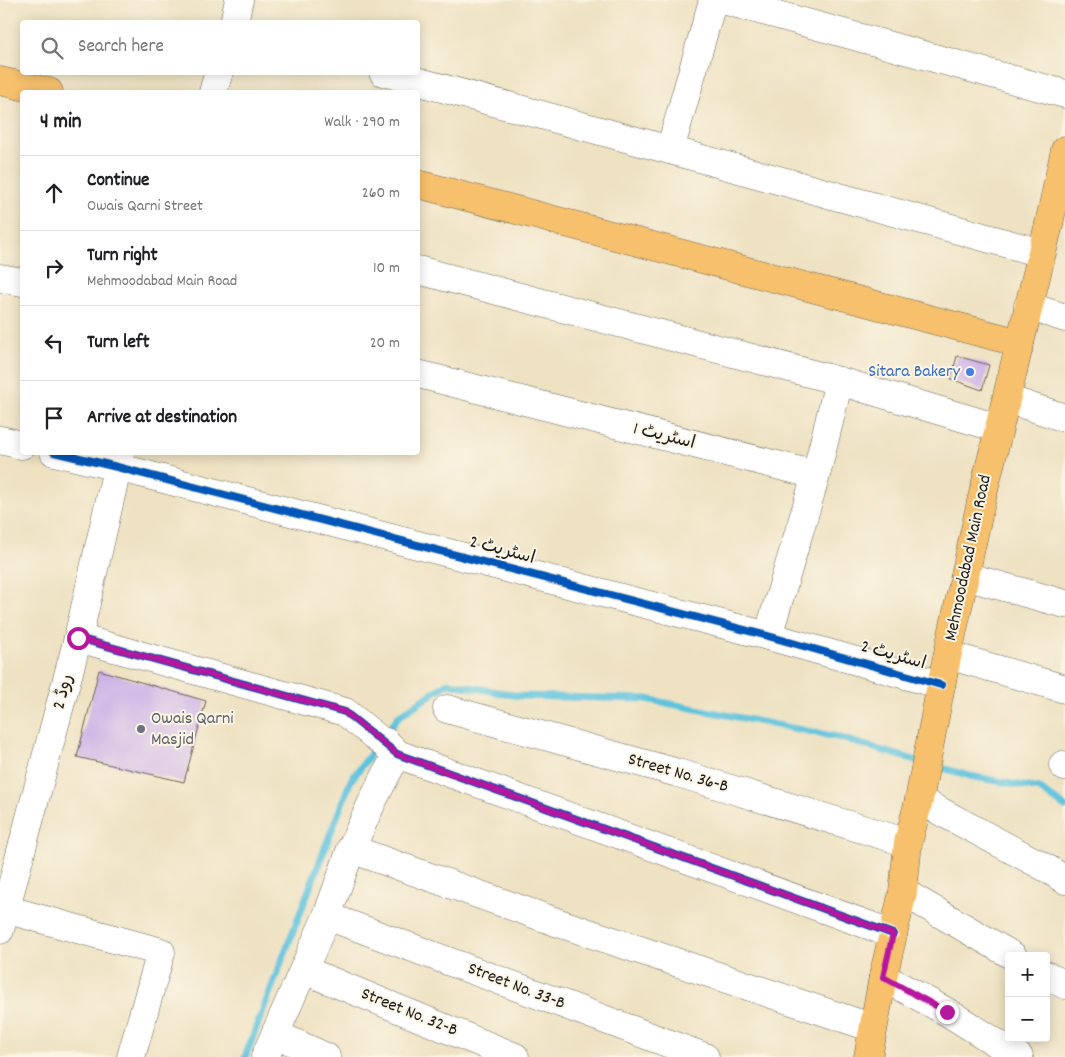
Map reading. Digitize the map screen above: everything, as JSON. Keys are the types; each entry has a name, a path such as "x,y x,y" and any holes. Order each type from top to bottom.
{"main road":[{"path":"0,81 40,90"},
{"name":"Mehmoodabad Main Road","path":"868,1057 883,977 903,892 908,843 998,428 1007,399 1041,252 1057,226 1065,150"},
{"path":"420,185 1020,343"}],"street":[{"path":"234,20 239,0"},
{"path":"670,150 713,0"},
{"path":"723,0 1065,94"},
{"path":"214,90 218,75"},
{"path":"394,75 1041,252"},
{"path":"420,271 839,380 998,428"},
{"path":"0,278 20,282"},
{"path":"1028,306 1065,318"},
{"name":"اسٹریٹ 1","path":"420,375 816,475"},
{"path":"768,636 816,475 839,380"},
{"path":"1007,399 1065,418"},
{"path":"0,440 20,445"},
{"name":"اسٹریٹ 2","path":"78,455 119,460 768,636 939,696"},
{"name":"روڈ 2","path":"3,920 78,638 119,460"},
{"path":"965,576 1065,604"},
{"path":"78,638 345,712 392,748 893,934"},
{"path":"948,655 1065,689"},
{"name":"Street No. 36-B","path":"447,709 678,773 908,843"},
{"path":"326,1057 270,1046 327,916 351,849 373,800 392,748"},
{"path":"920,794 1065,880"},
{"path":"351,849 559,923 873,1028"},
{"path":"903,892 1006,952"},
{"name":"Street No. 33-B","path":"327,916 705,1057"},
{"path":"3,920 161,952 131,1057"},
{"name":"Street No. 32-B","path":"304,970 515,1057"},
{"path":"883,977 947,1012 1019,1057"},
{"path":"1050,977 1065,986"}],"building":[{"name":"Sitara Bakery","path":"957,356 989,365 982,390 951,379"},
{"name":"Owais Qarni Masjid","path":"99,670 206,701 184,782 77,757"}],"waterway":[{"path":"385,735 398,717 448,683 519,696 646,699 837,737 921,762"},
{"path":"245,1057 351,780 377,746"},
{"path":"932,765 970,776 1040,789 1065,807"}],"cycle path":[{"path":"67,455 768,636 941,685"},
{"path":"78,638 345,712 397,754 893,934"}],"place":[{"name":"Sitara Bakery","path":"970,372"},
{"name":"Owais Qarni Masjid","path":"141,729"}],"route":[{"path":"78,638 322,704 345,712 397,754 893,934 883,977 947,1012"}]}
